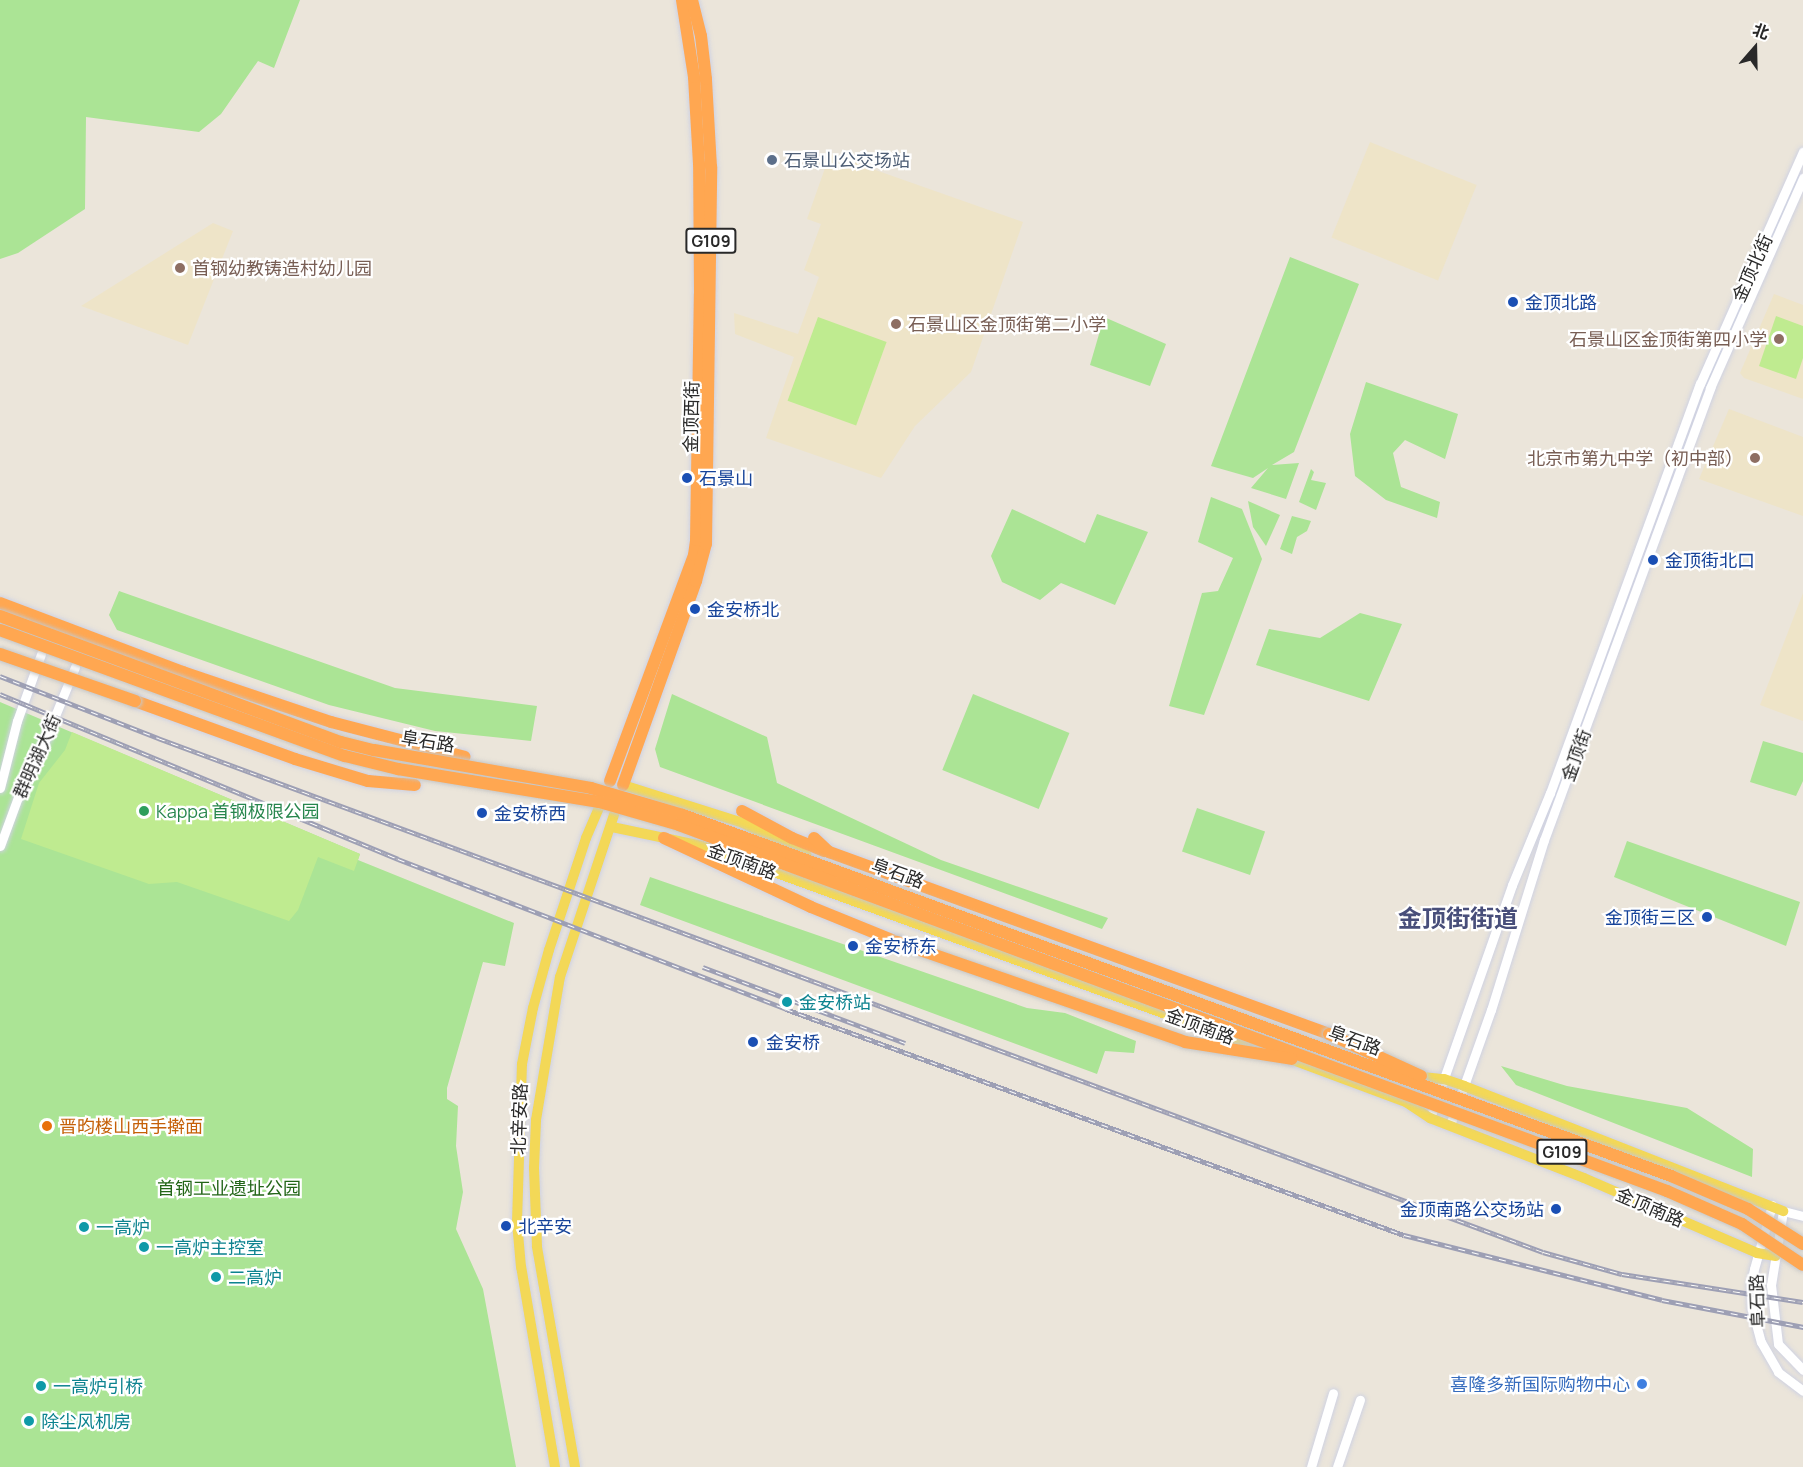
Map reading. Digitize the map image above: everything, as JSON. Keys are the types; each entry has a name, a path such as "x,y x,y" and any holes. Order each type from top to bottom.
{"highway":[{"name":"金顶西街","path":"616,783 694,555 696,540 699,204 694,77 682,0"},
{"name":"金顶西街","path":"616,783 696,580 706,544 711,167 701,36 692,0"},
{"path":"0,603 183,672 331,722 465,757"},
{"name":"阜石路","path":"0,616 341,742 374,750 591,788 683,814 1671,1176 1748,1209 1803,1244"},
{"name":"阜石路","path":"0,630 345,756 398,769 599,802 679,825 1310,1061 1667,1191 1742,1224 1803,1265"},
{"path":"0,654 295,759 368,781 415,785"},
{"path":"742,817 990,912 1329,1034 1410,1070 1450,1094"},
{"path":"664,838 811,907 897,942 1185,1042 1310,1061"},
{"path":"814,838 829,852"}],"main road":[{"name":"金顶北街","path":"1700,384 1803,152"},
{"name":"金顶北街","path":"1710,388 1803,178"},
{"name":"金顶街","path":"1430,1118 1512,885 1550,793 1700,384"},
{"name":"金顶街","path":"1450,1125 1544,840 1710,388"},
{"name":"群明湖大街","path":"0,788 17,721 41,654"},
{"name":"群明湖大街","path":"0,846 21,789 46,738 75,667"},
{"path":"616,783 742,817 811,858"},
{"name":"北辛安路","path":"575,1467 537,1246 534,1168 536,1130 560,977 612,827 616,783"},
{"name":"北辛安路","path":"555,1467 521,1267 518,1233 522,1064 533,1008 549,950 586,838 616,783"},
{"name":"金顶南路","path":"616,783 633,795 1414,1077 1444,1079 1464,1086 1783,1210"},
{"name":"金顶南路","path":"612,827 702,846 1406,1102 1430,1118 1584,1178 1757,1253 1776,1256"},
{"name":"阜石路","path":"1772,1205 1757,1253 1751,1285 1752,1309 1761,1342 1778,1372 1803,1391"},
{"path":"1783,1210 1803,1216"},
{"name":"阜石路","path":"1783,1210 1771,1285 1778,1344 1803,1370"},
{"path":"1776,1256 1803,1257"},
{"path":"1311,1467 1333,1393"},
{"path":"1337,1467 1360,1401"}],"shaded area":[{"path":"1370,142 1477,185 1438,281 1331,237"},
{"name":"石景山区金顶街第二小学","path":"830,154 1023,222 971,372 915,426 881,478 766,438 794,357 735,334 734,313 798,334 819,277 804,270 821,224 807,219"},
{"name":"首钢幼教铸造村幼儿园","path":"213,223 233,231 188,345 81,306"},
{"name":"石景山区金顶街第四小学","path":"1774,294 1803,305 1803,399 1744,378 1740,373"},
{"name":"北京市第九中学（初中部）","path":"1729,409 1803,437 1803,516 1699,479"},
{"path":"1803,593 1803,721 1760,705"}],"green space":[{"path":"0,0 300,0 274,68 258,61 221,114 199,132 86,117 85,209 18,253 0,259"},
{"path":"1290,257 1359,284 1294,452 1272,465 1299,463 1286,499 1251,488 1268,468 1253,478 1211,466"},
{"path":"1776,316 1803,326 1803,358 1796,379 1759,366"},
{"path":"818,317 887,342 856,426 788,401"},
{"path":"1104,317 1166,344 1150,386 1090,365"},
{"path":"1366,382 1458,414 1445,459 1405,440 1393,453 1401,487 1440,502 1437,518 1386,500 1355,476 1350,434"},
{"path":"1311,469 1314,472 1311,480 1326,483 1316,510 1299,502"},
{"path":"1211,497 1242,509 1262,559 1204,715 1169,706 1202,593 1218,591 1233,558 1198,542"},
{"path":"1248,501 1280,515 1266,546 1253,527"},
{"path":"1012,509 1085,543 1097,514 1148,532 1115,605 1061,583 1040,600 1002,582 991,556"},
{"path":"1292,516 1311,521 1307,531 1297,537 1292,554 1280,549"},
{"path":"119,591 395,688 537,706 531,741 435,731 329,705 117,630 109,615"},
{"path":"1360,613 1402,624 1369,701 1256,665 1269,629 1320,638"},
{"path":"672,694 767,737 777,783 941,860 1108,918 1102,929 660,767 655,749"},
{"path":"973,694 1069,733 1039,809 942,770"},
{"name":"首钢工业遗址公园","path":"0,702 360,854 358,860 514,923 505,966 483,962 447,1088 447,1099 458,1106 456,1146 463,1192 456,1229 483,1289 516,1467 0,1467"},
{"name":"Kappa 首钢极限公园","path":"72,732 360,854 354,871 318,857 298,910 289,921 177,882 149,884 21,839 39,783 65,750"},
{"path":"1763,741 1803,753 1803,781 1796,796 1750,782"},
{"path":"1197,808 1265,831 1250,875 1182,851"},
{"path":"1627,841 1800,902 1786,946 1614,877"},
{"path":"650,877 1027,1008 1065,1013 1136,1041 1134,1053 1105,1051 1097,1074 640,905"},
{"path":"1501,1066 1567,1086 1687,1108 1753,1149 1752,1177 1516,1085"}],"railway":[{"path":"0,676 158,738 1543,1252 1622,1274 1803,1302"},
{"path":"0,694 398,859 786,1009 1404,1235 1662,1300 1803,1327"},
{"path":"703,967 905,1043"}],"place":[{"name":"石景山公交场站","path":"772,160"},
{"name":"首钢幼教铸造村幼儿园","path":"180,268"},
{"name":"金顶北路","path":"1513,302"},
{"name":"石景山区金顶街第二小学","path":"896,324"},
{"name":"石景山区金顶街第四小学","path":"1779,339"},
{"name":"北京市第九中学（初中部）","path":"1755,458"},
{"name":"石景山","path":"687,478"},
{"name":"金顶街北口","path":"1653,560"},
{"name":"金安桥北","path":"695,609"},
{"name":"Kappa 首钢极限公园","path":"144,811"},
{"name":"金安桥西","path":"482,813"},
{"name":"金顶街三区","path":"1707,917"},
{"name":"金安桥东","path":"853,946"},
{"name":"金安桥站","path":"787,1002"},
{"name":"金安桥","path":"753,1042"},
{"name":"晋昀楼山西手擀面","path":"47,1126"},
{"name":"金顶南路公交场站","path":"1556,1209"},
{"name":"北辛安","path":"506,1226"},
{"name":"一高炉","path":"84,1227"},
{"name":"一高炉主控室","path":"144,1247"},
{"name":"二高炉","path":"216,1277"},
{"name":"喜隆多新国际购物中心","path":"1642,1384"},
{"name":"一高炉引桥","path":"41,1386"},
{"name":"除尘风机房","path":"29,1421"}],"district":[{"name":"金顶街街道","path":"1458,918"}]}
